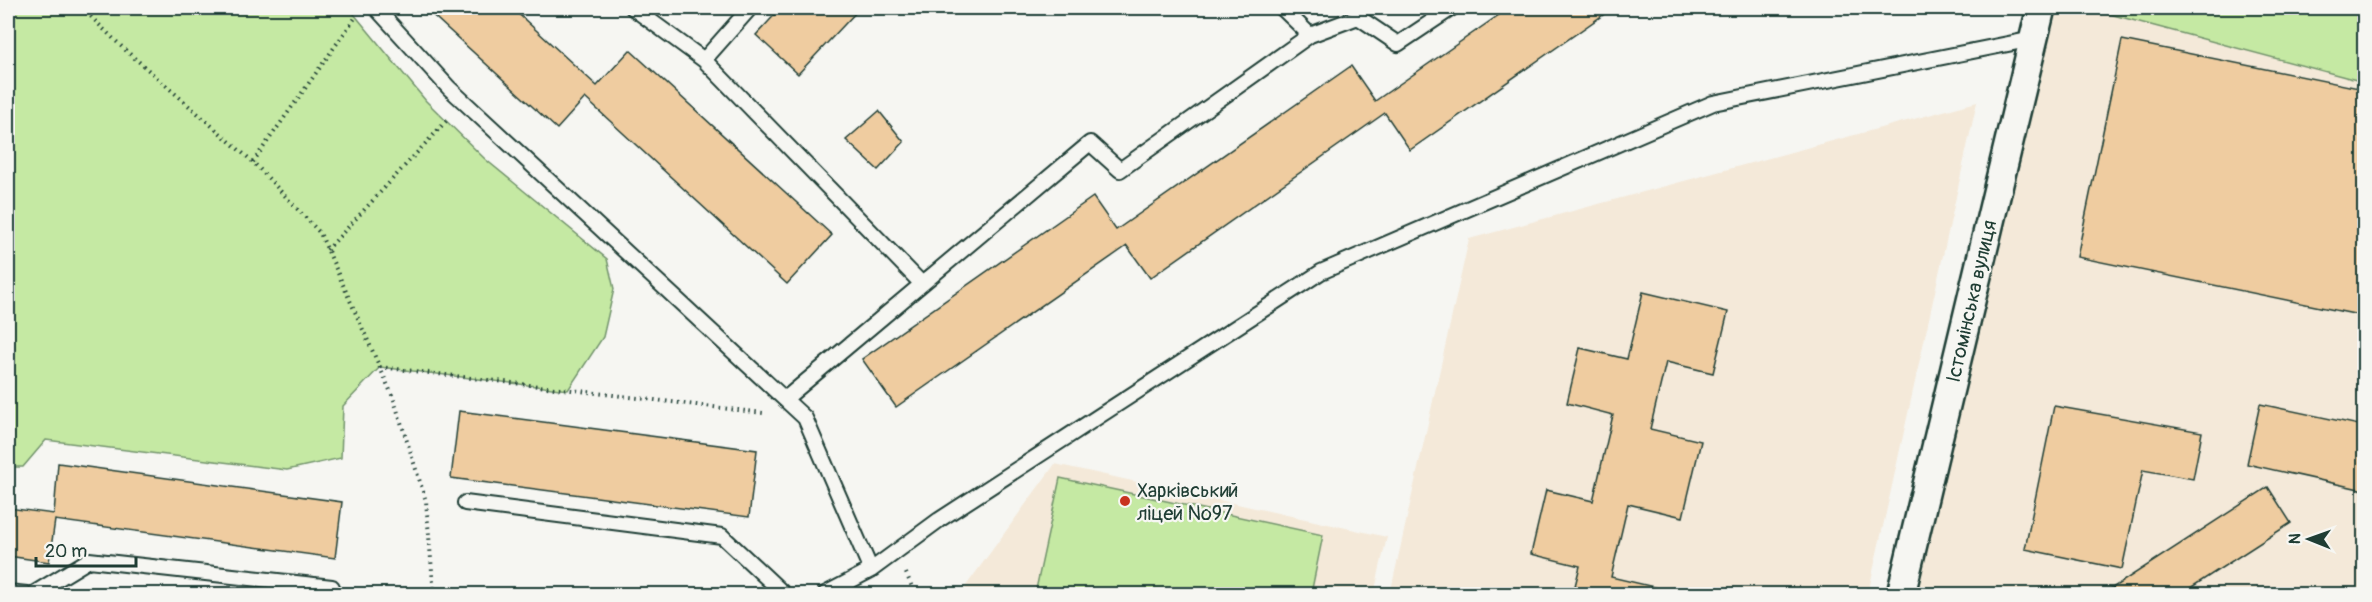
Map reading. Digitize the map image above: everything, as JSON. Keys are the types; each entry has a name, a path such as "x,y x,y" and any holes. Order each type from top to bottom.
{"street":[{"name":"Істомінська вулиця","path":"1901,594 2041,8"}],"lane":[{"path":"376,8 449,88 805,418 871,570"},
{"path":"633,8 704,60 922,284"},
{"path":"704,60 750,8"},
{"path":"1282,8 1310,35"},
{"path":"785,399 1090,143 1120,170 1310,35 1358,16 1398,44 1452,8"},
{"path":"825,594 871,570 939,520 1321,272 1713,103 2033,39"},
{"path":"465,503 722,536 784,594"},
{"path":"33,594 89,560 332,587"},
{"path":"8,592 27,594"}],"path":[{"path":"82,8 253,162 320,233 393,397 426,501 434,594"},
{"path":"253,162 355,17"},
{"path":"327,250 464,102"},
{"path":"380,367 805,418"}],"shaded area":[{"path":"2041,8 2087,8 2364,82 2364,594 1901,594"},
{"path":"1977,102 1868,594 1390,594 1469,239"},
{"name":"Харківський ліцей №97","path":"1055,464 1387,537 1374,594 960,594"}],"green space":[{"path":"8,8 349,8 426,101 485,159 607,259 614,289 603,337 568,390 380,367 343,406 341,458 287,470 46,440 23,467 8,467"},
{"path":"2087,8 2364,8 2364,82"},
{"name":"Харківський ліцей №97","path":"1060,478 1323,535 1311,594 1035,594"}],"building":[{"path":"425,8 512,8 597,86 630,50 832,235 787,284 585,98 557,129"},
{"path":"781,8 860,8 798,74 756,35"},
{"path":"1509,8 1613,8 1410,150 1385,113 1150,278 1127,246 896,407 862,359 1093,197 1116,230 1351,66 1375,101"},
{"path":"2122,40 2364,89 2364,316 2077,257"},
{"path":"879,111 904,142 878,170 846,140"},
{"path":"1643,292 1728,312 1713,373 1666,362 1650,429 1701,441 1683,517 1628,504 1611,577 1667,590 1666,594 1573,594 1580,566 1531,554 1546,490 1593,501 1613,415 1567,403 1580,348 1627,359"},
{"path":"2260,404 2364,426 2364,490 2247,464"},
{"path":"2054,406 2202,432 2193,479 2143,470 2122,569 2025,549"},
{"path":"459,411 757,450 749,517 451,478"},
{"path":"58,463 342,502 335,558 55,520 49,562 8,556 8,508 54,514"},
{"path":"2268,487 2291,523 2181,594 2103,594"}],"place":[{"name":"Харківський ліцей №97","path":"1125,501"}]}
